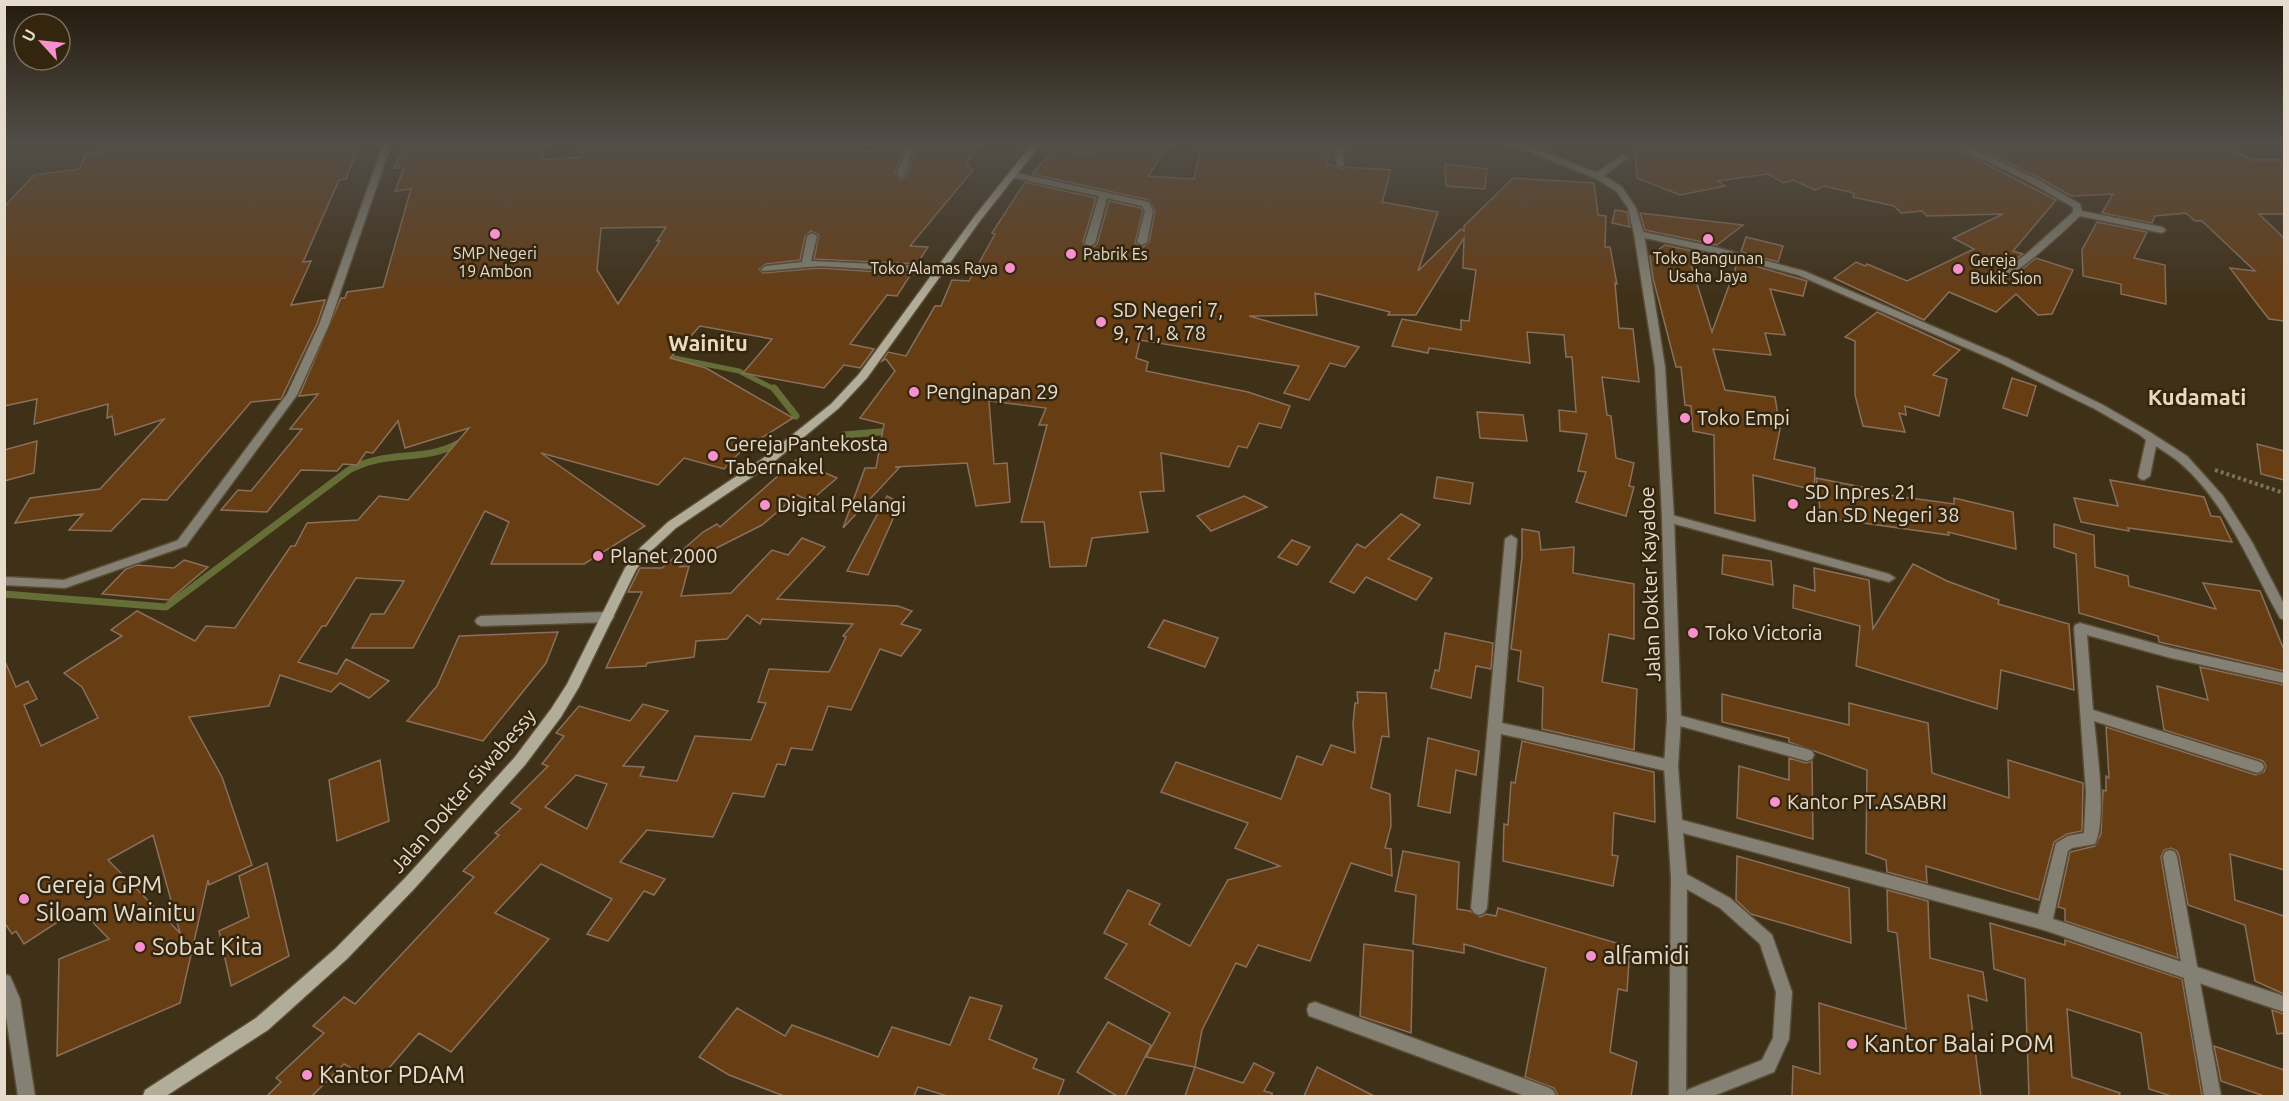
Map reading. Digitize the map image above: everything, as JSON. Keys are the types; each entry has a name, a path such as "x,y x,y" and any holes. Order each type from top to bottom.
{"main road":[{"name":"Jalan Dokter Siwabessy","path":"150,1096 218,1054 280,1009 341,954 410,883 520,761 556,713 632,568 657,538 766,462 835,406 863,376 996,196"}],"street":[{"path":"4,581 64,584 182,543 292,395 328,316 369,196"},
{"path":"1090,243 1104,196"},
{"path":"1110,196 1149,206 1142,242"},
{"name":"Jalan Dokter Kayadoe","path":"1626,196 1639,234 1660,367 1668,518 1674,719 1671,766 1679,877 1677,1096"},
{"path":"2064,196 2073,201 2078,213"},
{"path":"2078,213 2162,230"},
{"path":"1999,278 2028,257 2078,213"},
{"path":"1639,234 1726,252 1801,273 1929,326 2024,370 2099,407 2152,438 2183,459 2218,499 2246,542 2284,615"},
{"path":"806,264 812,236"},
{"path":"766,269 806,264 940,270"},
{"path":"2144,476 2152,438"},
{"path":"1668,518 1889,578"},
{"path":"1479,908 1511,539"},
{"path":"481,621 608,617"},
{"path":"2044,923 2061,848 2068,842 2090,839 2091,836 2092,792 2088,714 2080,628 2171,653 2284,678"},
{"path":"2088,714 2257,767"},
{"path":"1674,719 1807,755"},
{"path":"1496,727 1671,766"},
{"path":"1677,825 2044,923 2284,1004"},
{"path":"2170,857 2213,1096"},
{"path":"1679,877 1725,903 1766,940 1784,992 1781,1039 1768,1066 1693,1096"},
{"path":"4,981 12,999 27,1096"},
{"path":"1315,1010 1547,1096"}],"path":[{"path":"2183,459 2284,493"}],"building":[{"path":"14,196 332,196 303,262 311,261 291,305 325,300 317,324 281,399 251,402 167,500 142,499 111,531 69,530 83,514 15,523 30,498 100,489 164,419 115,435 112,416 107,418 108,404 34,424 37,399 4,406 4,207"},
{"path":"409,196 951,196 910,246 928,247 917,264 814,259 819,235 811,231 805,236 800,260 766,264 759,269 763,273 819,268 911,274 897,296 887,295 850,344 874,349 860,368 844,365 824,388 743,373 772,339 700,326 670,358 706,368 793,418 741,451 724,469 684,458 658,485 541,453 645,526 584,564 491,564 509,522 485,511 413,648 352,648 371,614 384,614 404,581 356,578 326,626 322,626 298,662 337,674 346,659 389,681 369,698 340,683 331,692 280,675 269,706 189,717 222,777 252,865 209,885 208,880 180,1003 57,1056 59,959 109,939 79,908 24,944 16,931 12,934 4,922 4,659 16,687 28,681 37,699 24,705 41,746 98,718 82,687 64,673 122,636 111,630 137,611 195,641 206,626 235,628 291,546 295,546 307,523 358,520 379,496 408,500 469,428 405,448 398,421 373,453 366,452 357,465 343,464 337,471 301,470 267,512 221,510 238,490 251,491 302,429 290,429 318,394 299,396 341,298 345,298 347,292 383,287","holes":["666,227 657,241 660,241 618,304 597,270 601,228","153,835 180,933 108,860"]},
{"path":"1016,196 1096,198 1083,242 1086,247 1091,248 1097,244 1109,201 1141,208 1143,211 1135,243 1143,247 1149,242 1155,211 1149,200 1133,196 1384,196 1382,202 1438,212 1418,271 1461,229 1464,231 1464,226 1494,196 1596,196 1598,215 1606,216 1605,247 1610,247 1617,284 1615,283 1619,328 1633,329 1639,382 1602,377 1607,415 1611,416 1616,458 1634,463 1629,486 1634,487 1626,516 1576,502 1586,472 1578,471 1587,434 1560,431 1559,410 1576,412 1572,357 1566,357 1564,335 1527,332 1530,363 1429,348 1428,353 1392,346 1402,319 1461,330 1461,320 1469,321 1476,270 1463,268 1464,238 1416,315 1388,315 1390,312 1315,293 1317,315 1249,316 1359,347 1345,367 1330,363 1309,400 1284,393 1299,366 1140,340 1136,358 1148,362 1146,371 1248,392 1290,406 1281,428 1259,423 1247,448 1238,446 1229,467 1161,453 1164,491 1140,492 1148,532 1092,538 1086,566 1050,567 1044,522 1021,522 1047,425 1039,425 1046,408 989,401 994,464 1007,463 1010,502 976,506 967,463 895,467 899,468 843,528 865,468 876,468 884,424 860,418 895,371 886,359 882,361 888,352 906,356 935,306 941,306 952,280 969,281 995,234 992,233"},
{"path":"2049,196 2056,200 2013,251 2023,254 1995,274 1995,282 2015,275 2036,258 2073,270 2052,314 2038,315 2016,294 1996,312 1949,292 1924,320 1834,278 1856,262 1865,266 1867,264 1907,281 1974,249 1953,238 2003,214 1927,216 1922,211 1901,213 1894,206 1853,197"},
{"path":"2112,196 2284,196 2284,214 2259,214 2284,238 2284,321 2269,319 2230,268 2255,271 2202,221 2195,221 2186,213 2155,216 2152,223 2102,213"},
{"path":"1615,210 1627,212 1630,227 1612,223"},
{"name":"Toko Bangunan Usaha Jaya","path":"1640,213 1743,225 1717,245 1645,230"},
{"path":"2097,222 2147,232 2134,258 2165,265 2166,304 2121,294 2121,284 2083,276 2082,250"},
{"path":"1746,237 1783,246 1778,262 1741,252"},
{"path":"1665,245 1706,254 1691,265 1712,332 1738,261 1807,281 1803,296 1770,289 1785,335 1765,333 1771,355 1713,349 1725,390 1775,397 1780,429 1774,459 1815,468 1814,490 1753,475 1755,521 1715,513 1714,435 1693,431 1691,406 1685,405 1681,367 1676,367 1653,278 1650,256"},
{"path":"1877,312 1960,350 1933,375 1947,379 1939,416 1905,406 1906,415 1899,413 1905,432 1863,426 1855,395 1855,341 1845,337"},
{"path":"2012,378 2036,386 2027,416 2003,408"},
{"path":"1477,412 1523,415 1527,441 1480,438"},
{"path":"37,441 34,473 4,481 4,450"},
{"path":"2257,444 2284,451 2284,480 2261,474"},
{"path":"796,460 837,478 810,501 797,495 762,525 679,567 689,566 681,596 731,593 772,550 788,555 802,538 825,547 777,599 898,606 912,611 901,624 921,630 901,656 880,649 851,710 828,706 812,750 791,748 785,765 777,764 764,797 733,793 713,837 647,830 620,862 665,879 654,895 644,891 608,941 587,934 612,899 541,864 495,913 549,939 451,1052 419,1033 377,1082 344,1064 312,1096 267,1096 281,1082 276,1078 324,1033 313,1026 344,997 355,1004 474,877 463,871 499,835 495,833 521,809 511,803 548,766 542,764 564,736 556,733 579,706 630,721 643,704 668,711 623,766 644,767 640,776 677,781 695,736 751,740 766,703 758,702 769,669 829,672 846,637 843,636 853,624 762,619 760,624 747,615 727,639 696,641 694,657 647,663 646,666 606,668 642,592 628,592 640,568 662,568 703,532 717,524 720,527","holes":["576,775 607,784 587,829 545,807"]},
{"path":"1437,477 1473,483 1470,504 1434,498"},
{"path":"1816,478 1887,492 1888,495 1954,504 1954,498 2013,512 2016,549 1948,532 1949,535 1821,517"},
{"path":"2110,480 2204,497 2211,516 2220,517 2232,542 2128,528 2129,531 2081,522 2074,498 2118,506"},
{"path":"887,496 900,503 868,575 847,571"},
{"path":"1244,496 1267,507 1211,531 1197,516"},
{"path":"1401,514 1420,525 1388,559 1432,578 1416,600 1366,577 1354,593 1330,582 1357,544 1365,548"},
{"path":"2054,524 2094,535 2095,567 2128,576 2129,586 2216,609 2203,583 2260,591 2284,650 2284,671 2159,642 2158,636 2079,613 2076,554 2054,547"},
{"path":"1522,529 1539,532 1541,550 1574,547 1573,573 1634,584 1634,639 1609,634 1602,682 1637,689 1634,750 1542,729 1543,687 1518,681 1521,651 1511,649 1522,557"},
{"path":"1292,540 1310,547 1297,565 1278,557"},
{"path":"1723,555 1771,561 1773,585 1722,574"},
{"path":"184,560 208,567 169,600 102,594 126,569 137,565 174,568"},
{"path":"1913,564 1947,581 1999,600 1998,604 2069,624 2074,690 2001,670 1997,709 1856,666 1860,626 1793,608 1794,585 1815,591 1814,568 1869,580 1873,629"},
{"path":"1164,620 1218,638 1205,667 1148,647"},
{"path":"558,632 546,663 483,741 407,721 437,686 459,636"},
{"path":"1445,633 1493,643 1491,669 1476,666 1471,698 1431,688 1435,670 1439,671"},
{"path":"2200,667 2284,685 2284,870 2230,854 2235,900 2284,916 2284,994 2255,981 2245,925 2188,905 2179,856 2177,851 2171,848 2164,850 2161,857 2178,958 2065,921 2065,909 2058,907 2070,852 2095,846 2101,834 2103,790 2106,791 2106,776 2109,778 2106,727 2256,775 2264,772 2266,766 2263,761 2164,730 2157,686 2208,700"},
{"path":"1357,692 1386,693 1389,737 1382,736 1371,788 1390,794 1391,826 1385,848 1391,849 1392,876 1351,863 1310,961 1258,945 1246,967 1236,963 1202,1030 1195,1067 1146,1057 1170,1013 1105,978 1127,944 1104,933 1128,890 1160,904 1149,924 1190,946 1228,880 1280,866 1235,848 1248,823 1161,792 1176,762 1281,799 1297,756 1322,765 1331,745 1355,753 1353,724 1355,703 1358,703"},
{"path":"1722,694 1849,725 1849,703 1928,723 1932,773 2009,798 2008,760 2083,783 2082,831 2067,834 2054,842 2039,900 1926,866 1927,883 1887,872 1886,860 1866,853 1867,770 1789,742 1789,738 1722,722"},
{"path":"1428,738 1479,751 1476,775 1456,770 1450,813 1418,806"},
{"path":"1522,741 1654,772 1655,822 1614,813 1612,855 1618,856 1613,886 1503,861 1504,824 1508,825 1511,782 1515,783"},
{"name":"Kantor PT.ASABRI","path":"1789,758 1806,763 1812,761 1813,839 1737,818 1739,766 1789,780"},
{"path":"380,760 389,821 337,841 329,780"},
{"path":"1403,851 1459,862 1457,909 1470,911 1480,917 1486,914 1496,916 1498,908 1630,947 1627,991 1618,989 1610,1052 1637,1062 1631,1096 1558,1096 1554,1088 1525,1077 1546,968 1464,944 1464,953 1413,944 1416,895 1395,891"},
{"path":"1737,856 1849,888 1851,943 1751,914 1736,900"},
{"path":"267,863 289,956 231,986 219,931 249,917 239,876"},
{"path":"1887,890 1928,901 1930,958 1983,972 1987,1001 1968,995 1981,1096 1792,1096 1793,1066 1820,1074 1819,1003 1906,1029 1897,933 1888,931"},
{"path":"1990,923 2065,945 2065,940 2182,979 2202,1096 2171,1096 2149,1089 2141,1033 2067,1009 2072,1077 2120,1093 2119,1096 2029,1096 2025,979 1994,969"},
{"path":"1364,944 1413,951 1411,1033 1360,1016"},
{"path":"970,997 1002,1006 989,1039 1037,1059 1033,1068 1064,1080 1058,1096 947,1096 918,1087 914,1096 784,1096 729,1075 699,1057 737,1008 785,1036 792,1025 878,1057 892,1027 950,1045"},
{"path":"2272,1010 2284,1014 2284,1033 2277,1034"},
{"path":"1108,1022 1151,1045 1125,1096 1117,1096 1077,1072"},
{"path":"2214,1046 2284,1070 2284,1096 2264,1096 2221,1081"},
{"path":"1254,1063 1274,1073 1264,1091 1272,1093 1272,1096 1185,1096 1195,1067 1243,1083"},
{"path":"1317,1067 1374,1096 1304,1096"}],"waterway":[{"path":"665,356 739,371 775,390"},
{"path":"775,390 796,416"},
{"path":"844,435 891,431"},
{"path":"4,594 166,607 349,470 378,460 432,453 459,443"}],"place":[{"name":"SMP Negeri 19 Ambon","path":"495,234"},
{"name":"Toko Bangunan Usaha Jaya","path":"1708,239"},
{"name":"Pabrik Es","path":"1071,254"},
{"name":"Toko Alamas Raya","path":"1010,268"},
{"name":"Gereja Bukit Sion","path":"1958,269"},
{"name":"SD Negeri 7, 9, 71, & 78","path":"1101,322"},
{"name":"Penginapan 29","path":"914,392"},
{"name":"Toko Empi","path":"1685,418"},
{"name":"Gereja Pantekosta Tabernakel","path":"713,456"},
{"name":"SD Inpres 21 dan SD Negeri 38","path":"1793,504"},
{"name":"Digital Pelangi","path":"765,505"},
{"name":"Planet 2000","path":"598,556"},
{"name":"Toko Victoria","path":"1693,633"},
{"name":"Kantor PT.ASABRI","path":"1775,802"},
{"name":"Gereja GPM Siloam Wainitu","path":"24,899"},
{"name":"Sobat Kita","path":"140,947"},
{"name":"alfamidi","path":"1591,956"},
{"name":"Kantor Balai POM","path":"1852,1044"},
{"name":"Kantor PDAM","path":"307,1075"}],"district":[{"name":"Wainitu","path":"708,343"},
{"name":"Kudamati","path":"2197,397"}]}
